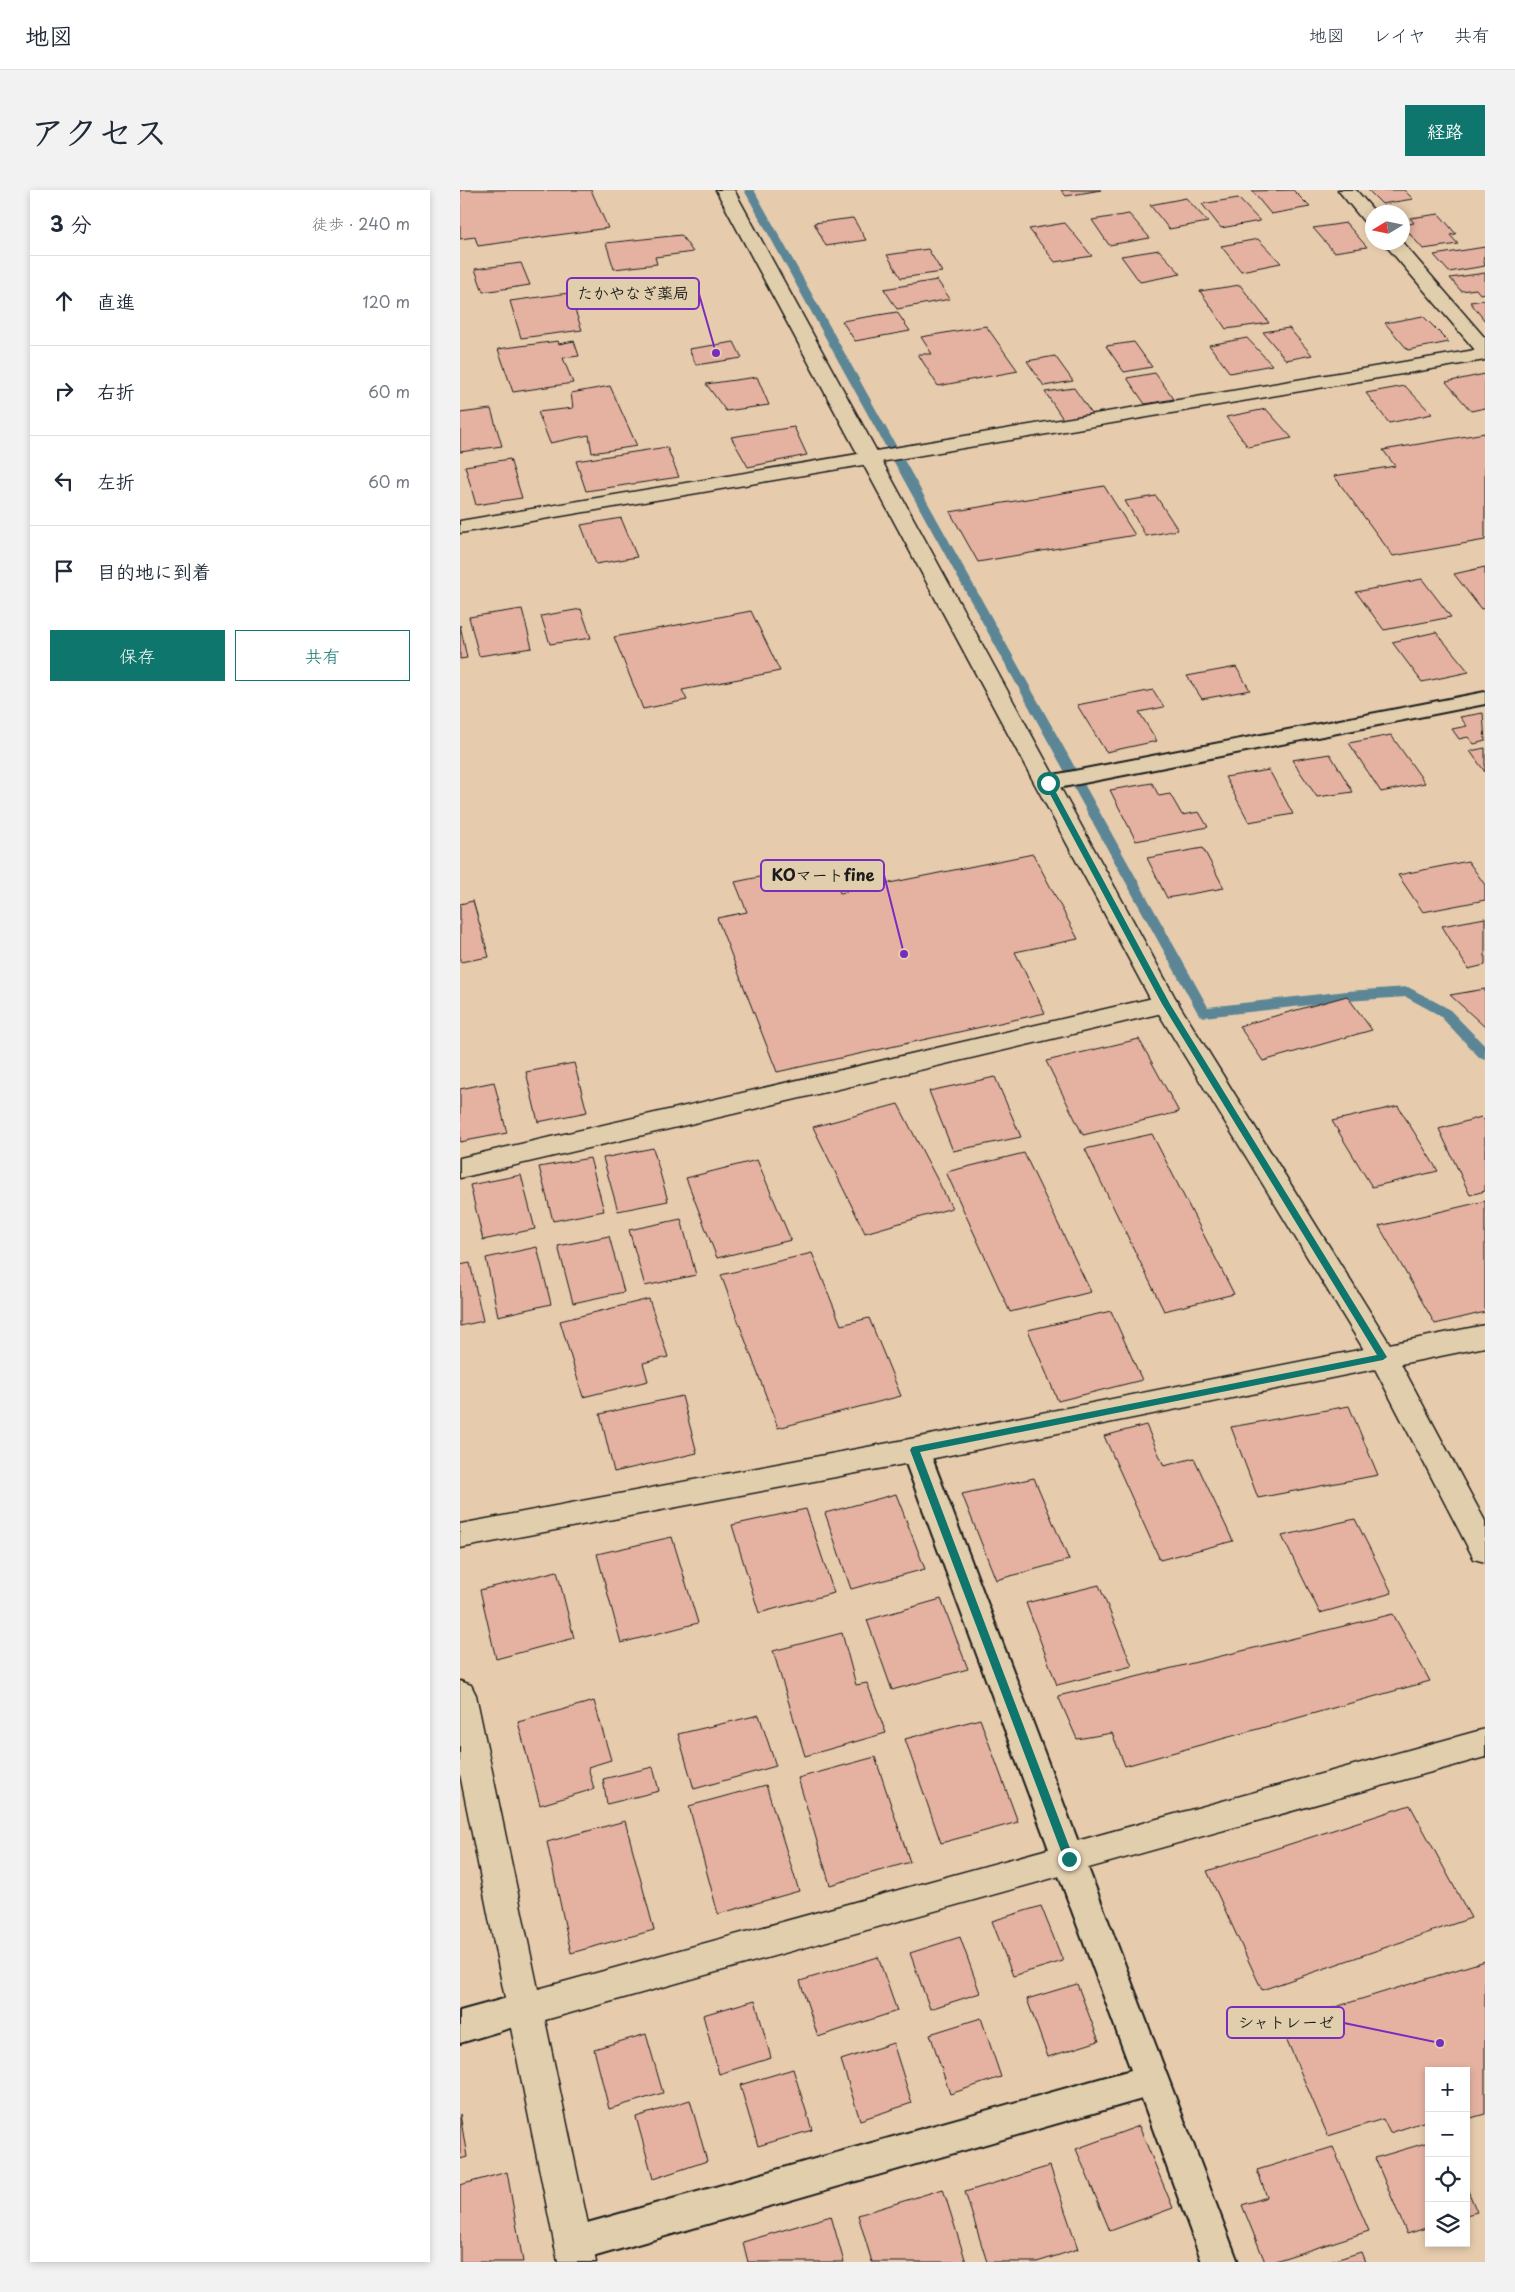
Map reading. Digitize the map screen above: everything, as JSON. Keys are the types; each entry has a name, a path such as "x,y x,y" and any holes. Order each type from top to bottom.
{"street":[{"path":"725,190 1048,783 1166,1004 1383,1357 1485,1550"},
{"path":"1347,190 1365,212"},
{"path":"1399,250 1485,350"},
{"path":"460,527 1485,354"},
{"path":"460,1168 1166,1004"},
{"path":"460,1536 915,1450 1485,1336"},
{"path":"460,1695 575,2253"},
{"path":"525,2009 1485,1743"}],"lane":[{"path":"1048,783 1485,698"},
{"path":"915,1450 1220,2262"},
{"path":"460,2027 525,2009"},
{"path":"575,2253 1152,2080"}],"building":[{"path":"460,190 591,190 608,228 478,246 475,237 460,239"},
{"path":"1061,190 1101,190 1066,196"},
{"path":"1293,190 1310,207 1271,214 1252,191"},
{"path":"1368,190 1404,190 1413,199 1382,204"},
{"path":"1186,198 1208,222 1169,229 1150,205"},
{"path":"1238,198 1260,221 1221,228 1202,204"},
{"path":"1129,214 1150,238 1109,245 1092,220"},
{"path":"1439,214 1456,234 1450,235 1458,244 1423,249 1410,234 1410,224 1414,223 1410,218"},
{"path":"853,218 866,240 826,246 814,223"},
{"path":"1065,223 1092,256 1055,262 1029,229"},
{"path":"1346,223 1365,245 1365,247 1334,252 1313,228"},
{"path":"681,235 693,252 655,257 657,264 614,269 606,243"},
{"path":"1258,239 1281,263 1241,271 1221,246"},
{"path":"1485,247 1485,256 1483,257 1485,266 1449,272 1434,255"},
{"path":"928,249 942,272 901,278 887,255"},
{"path":"1159,250 1181,274 1140,282 1121,256"},
{"path":"521,263 530,285 483,292 475,269"},
{"path":"1485,273 1485,293 1480,294 1476,289 1461,291 1450,278"},
{"path":"937,280 950,299 897,309 884,289"},
{"path":"1240,285 1269,323 1226,329 1200,291"},
{"path":"569,293 582,330 521,338 510,301"},
{"path":"1485,300 1485,321 1470,302"},
{"path":"897,312 910,331 855,341 842,321"},
{"path":"1423,316 1449,342 1408,350 1385,323"},
{"path":"986,326 1018,371 938,386 918,354 932,354 921,337"},
{"path":"1289,328 1312,355 1286,360 1263,332"},
{"path":"1247,338 1272,365 1230,373 1209,345"},
{"path":"558,341 559,344 574,341 579,356 563,358 573,383 513,392 498,349"},
{"path":"734,342 742,358 696,365 689,349"},
{"path":"1134,342 1152,367 1124,372 1106,346"},
{"path":"1055,356 1073,381 1044,386 1027,361"},
{"path":"1155,373 1174,399 1145,404 1127,378"},
{"path":"1485,374 1485,408 1471,411 1446,382"},
{"path":"757,377 769,405 726,411 706,384"},
{"path":"610,386 637,446 592,453 589,435 550,443 538,412 573,408 571,393"},
{"path":"1405,386 1432,414 1389,423 1366,393"},
{"path":"1074,388 1092,414 1063,419 1045,392"},
{"path":"491,409 502,446 460,452 460,413"},
{"path":"1266,409 1292,438 1248,447 1226,417"},
{"path":"794,427 807,455 748,467 731,437"},
{"path":"1485,433 1485,540 1393,556 1334,476 1395,466 1383,450"},
{"path":"667,447 679,477 586,491 576,461"},
{"path":"510,459 522,498 476,505 465,466"},
{"path":"1104,486 1135,535 978,562 950,512"},
{"path":"1156,496 1178,530 1146,536 1125,501"},
{"path":"621,518 637,557 596,564 581,525"},
{"path":"1485,567 1485,608 1481,609 1454,574"},
{"path":"1422,579 1451,617 1384,630 1356,592"},
{"path":"522,609 532,648 479,656 469,617"},
{"path":"581,609 591,638 550,644 541,616"},
{"path":"751,611 780,671 682,690 687,700 643,709 614,637"},
{"path":"460,625 467,658 460,659"},
{"path":"1436,632 1469,672 1422,682 1392,642"},
{"path":"1236,667 1250,690 1202,699 1187,676"},
{"path":"1153,690 1164,707 1139,712 1157,741 1106,752 1077,705"},
{"path":"1483,713 1485,741 1474,744 1468,737 1459,739 1452,729 1467,726 1460,717"},
{"path":"1391,735 1425,783 1381,792 1349,743"},
{"path":"1485,748 1485,772 1470,751"},
{"path":"1330,754 1353,792 1317,797 1292,760"},
{"path":"1269,770 1293,814 1249,822 1225,777"},
{"path":"1152,783 1159,796 1170,794 1182,815 1199,812 1208,827 1136,841 1110,790"},
{"path":"1203,848 1224,888 1167,898 1147,858"},
{"path":"1033,854 1078,939 1015,952 1045,1013 777,1072 717,918 747,912 735,882 827,863 840,893"},
{"path":"1468,861 1485,885 1485,900 1423,912 1398,875"},
{"path":"473,901 489,957 460,962 460,904"},
{"path":"1485,918 1485,965 1468,969 1442,926"},
{"path":"1485,989 1485,1027 1450,995"},
{"path":"1347,996 1372,1030 1263,1061 1239,1026"},
{"path":"1139,1039 1179,1112 1083,1135 1046,1061"},
{"path":"574,1063 587,1112 538,1122 526,1072"},
{"path":"995,1077 1021,1137 953,1151 929,1091"},
{"path":"494,1082 507,1133 460,1142 460,1089"},
{"path":"898,1104 952,1208 865,1233 813,1127"},
{"path":"1398,1106 1438,1171 1372,1187 1332,1121"},
{"path":"1481,1117 1485,1121 1485,1191 1470,1195 1439,1129"},
{"path":"1152,1134 1234,1294 1164,1311 1085,1149"},
{"path":"653,1148 668,1201 618,1211 603,1158"},
{"path":"1024,1153 1091,1292 1010,1312 946,1172"},
{"path":"590,1158 604,1211 553,1221 539,1167"},
{"path":"757,1160 791,1240 717,1258 686,1178"},
{"path":"521,1175 535,1229 483,1240 470,1185"},
{"path":"1485,1201 1485,1312 1435,1324 1379,1226"},
{"path":"681,1219 696,1275 645,1286 629,1230"},
{"path":"609,1236 624,1292 573,1303 558,1246"},
{"path":"537,1247 551,1304 498,1316 486,1258"},
{"path":"812,1253 841,1325 869,1318 901,1396 778,1428 721,1275"},
{"path":"470,1263 483,1321 460,1326 460,1265"},
{"path":"649,1299 668,1357 643,1363 648,1381 583,1397 560,1321"},
{"path":"1111,1311 1142,1380 1058,1401 1028,1330"},
{"path":"682,1396 697,1453 614,1472 600,1414"},
{"path":"1349,1406 1378,1475 1258,1498 1231,1427"},
{"path":"1146,1425 1164,1466 1194,1458 1233,1541 1160,1560 1104,1436"},
{"path":"1034,1478 1069,1560 996,1580 962,1494"},
{"path":"896,1494 925,1569 851,1589 825,1513"},
{"path":"806,1509 834,1593 759,1613 732,1525"},
{"path":"1355,1519 1392,1593 1320,1613 1282,1536"},
{"path":"672,1537 698,1623 621,1643 597,1554"},
{"path":"557,1571 574,1638 496,1659 480,1590"},
{"path":"1099,1585 1132,1666 1057,1685 1026,1603"},
{"path":"941,1599 968,1669 892,1690 867,1620"},
{"path":"1393,1614 1430,1681 1125,1766 1112,1733 1077,1739 1058,1696"},
{"path":"842,1633 856,1685 867,1683 886,1733 805,1756 773,1651"},
{"path":"594,1701 611,1760 588,1767 594,1789 540,1805 518,1722"},
{"path":"759,1715 776,1766 694,1789 678,1734"},
{"path":"980,1719 1018,1822 941,1843 905,1739"},
{"path":"875,1757 910,1862 830,1885 798,1778"},
{"path":"653,1767 659,1791 607,1804 603,1779"},
{"path":"766,1785 799,1891 718,1914 689,1806"},
{"path":"1410,1805 1471,1918 1262,1990 1207,1871"},
{"path":"625,1821 654,1930 571,1953 547,1842"},
{"path":"1041,1906 1063,1961 1013,1976 992,1921"},
{"path":"960,1937 980,1993 930,2009 910,1953"},
{"path":"878,1957 897,2011 818,2037 800,1981"},
{"path":"1485,1961 1485,2114 1471,2118 1470,2116 1470,2067 1425,2067 1425,2121 1390,2133 1383,2119 1328,2136 1280,2024"},
{"path":"1077,1984 1099,2041 1048,2057 1027,1999"},
{"path":"755,2000 771,2058 719,2074 703,2015"},
{"path":"981,2018 1001,2077 950,2094 930,2034"},
{"path":"646,2034 663,2093 609,2109 594,2049"},
{"path":"893,2043 912,2103 860,2120 841,2060"},
{"path":"793,2069 812,2130 758,2146 740,2085"},
{"path":"690,2100 707,2161 653,2179 636,2117"},
{"path":"460,2114 467,2157 460,2159"},
{"path":"1139,2126 1173,2208 1110,2231 1076,2149"},
{"path":"1425,2143 1425,2228 1407,2234 1375,2158"},
{"path":"1333,2147 1369,2231 1272,2262 1265,2262 1242,2205 1267,2197 1257,2170"},
{"path":"1050,2166 1078,2249 1037,2262 987,2262 965,2192"},
{"path":"507,2172 523,2262 460,2262 460,2185"},
{"path":"943,2189 966,2262 872,2262 858,2215"},
{"path":"1470,2195 1477,2212 1470,2214"},
{"path":"831,2216 844,2262 748,2262 743,2242"},
{"path":"1361,2252 1365,2262 1329,2262"}],"waterway":[{"path":"749,190 1204,1012 1347,996 1408,992 1444,1012 1485,1055"}],"place":[{"name":"たかやなぎ薬局","path":"716,353"},
{"name":"KOマートfine","path":"904,954"},
{"name":"シャトレーゼ","path":"1440,2043"}],"route":[{"path":"1048,783 1166,1004 1383,1357 915,1450 1069,1859"}]}
